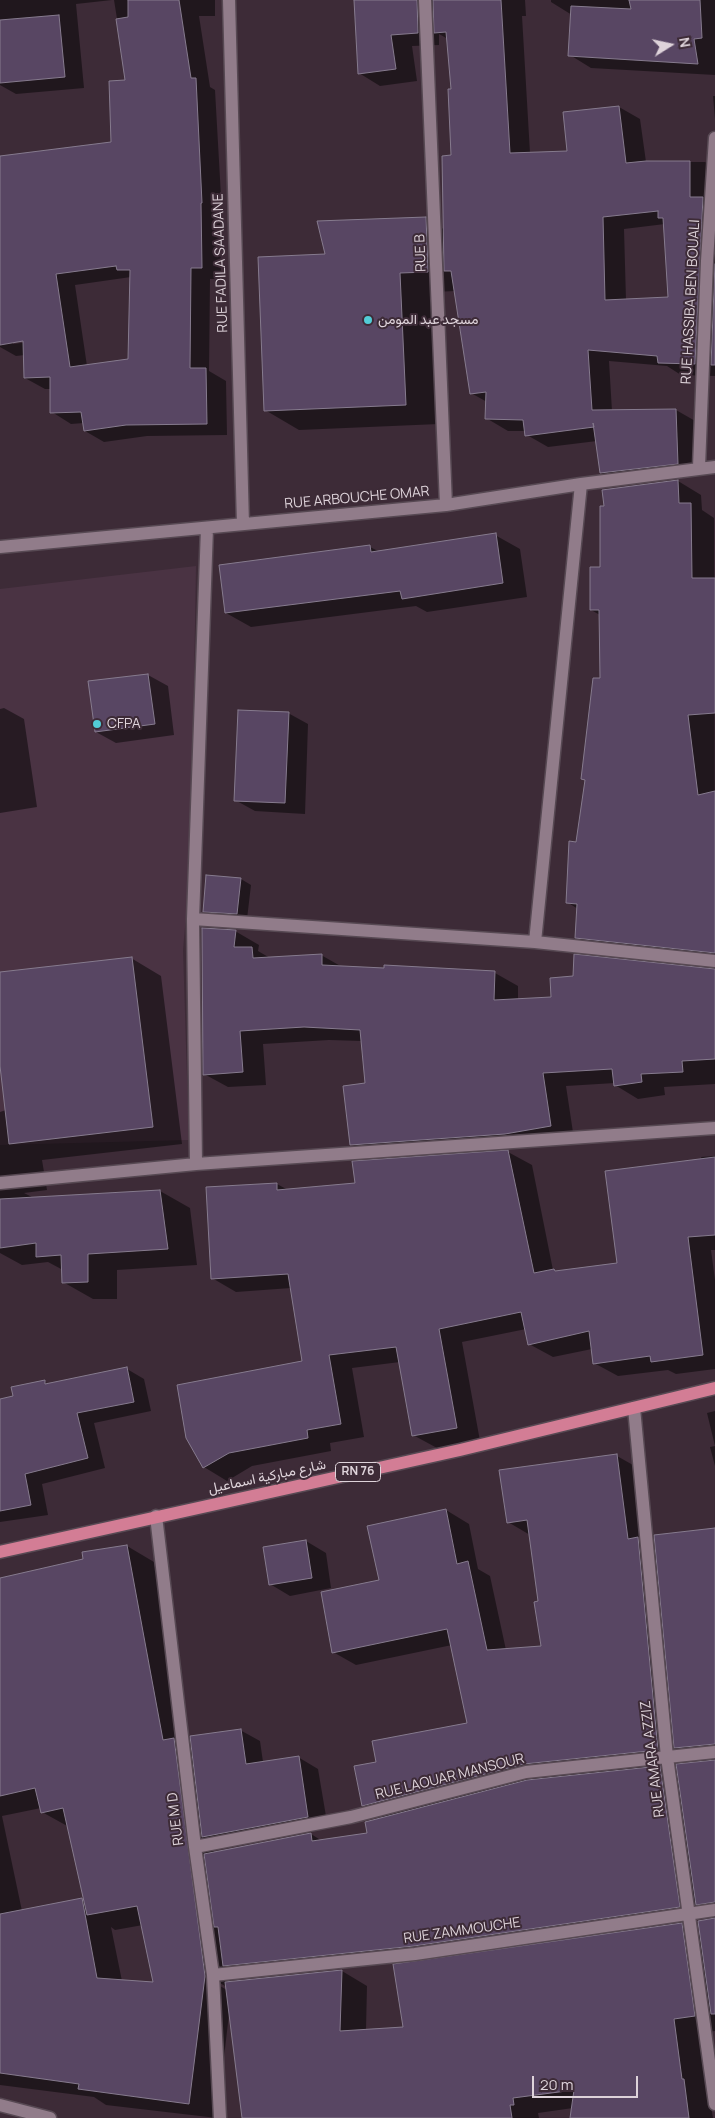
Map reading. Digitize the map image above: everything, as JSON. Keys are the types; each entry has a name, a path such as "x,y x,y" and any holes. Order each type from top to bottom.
{"main road":[{"name":"شارع مباركية اسماعيل","path":"0,1552 460,1450 715,1388"}],"street":[{"name":"RUE FADILA SAADANE","path":"229,0 243,524"},
{"name":"RUE B","path":"425,0 446,505"},
{"name":"RUE HASSIBA BEN BOUALI","path":"699,468 715,138"},
{"name":"RUE ARBOUCHE OMAR","path":"0,548 446,505 580,484 715,467"},
{"path":"535,942 580,484"},
{"path":"196,1164 193,919 207,528"},
{"path":"193,919 535,942 715,961"},
{"path":"0,1182 196,1164 715,1128"},
{"name":"RUE AMARA AZZIZ","path":"634,1408 667,1757 715,2104"},
{"name":"RUE M D","path":"156,1516 195,1847 213,1975 220,2118"},
{"name":"RUE LAOUAR MANSOUR","path":"195,1847 350,1817 526,1772 715,1752"},
{"name":"RUE ZAMMOUCHE","path":"213,1975 415,1954 715,1910"},
{"path":"0,2106 50,2118"}],"shaded area":[{"name":"CFPA","path":"196,566 191,858 183,950 189,1140 0,1145 0,589"}],"building":[{"path":"128,0 179,0 191,78 196,78 202,203 202,268 191,268 190,368 206,368 207,424 126,425 84,431 81,412 50,413 50,377 24,378 23,341 0,345 0,156 111,142 109,81 125,80 116,19 128,17","holes":["116,266 117,270 130,270 128,359 70,367 56,274"]},
{"path":"354,0 417,0 418,33 391,35 396,69 358,74"},
{"path":"433,0 501,0 510,153 567,151 563,112 619,106 626,163 690,161 690,197 703,197 695,364 658,363 657,356 588,350 592,410 676,409 678,464 600,473 594,427 525,436 523,420 485,419 486,392 470,394 451,271 444,271 442,156 451,155 448,89 451,89 446,32 434,33","holes":["658,211 658,218 663,218 668,297 605,300 603,217"]},
{"path":"629,0 700,0 702,38 694,39 698,64 568,56 571,6 631,9"},
{"path":"59,15 65,77 0,83 0,20"},
{"path":"426,217 428,272 400,273 406,405 264,411 258,257 325,254 317,221"},
{"path":"715,264 715,365 711,365"},
{"path":"678,480 679,503 691,503 692,578 715,578 715,713 688,715 698,795 715,791 715,953 575,938 577,904 566,903 569,841 576,842 585,780 581,779 593,678 600,678 599,610 590,610 590,567 600,567 600,506 604,506 602,490"},
{"path":"496,533 503,583 402,599 400,591 225,613 219,565 370,545 371,552"},
{"path":"148,674 155,724 95,732 88,681"},
{"path":"238,710 289,712 285,803 234,801"},
{"path":"206,875 241,878 237,914 203,912"},
{"path":"202,928 236,930 234,947 252,947 253,958 322,954 322,965 384,968 384,965 495,971 494,1000 551,997 550,978 573,976 574,954 715,969 715,1059 682,1061 683,1072 641,1074 642,1082 614,1086 612,1069 543,1073 551,1126 505,1134 350,1145 343,1086 365,1083 360,1030 304,1027 240,1031 243,1072 203,1075"},
{"path":"132,957 153,1127 9,1144 0,1066 0,972"},
{"path":"508,1150 534,1273 554,1269 555,1271 617,1263 605,1171 715,1157 715,1235 688,1237 703,1355 651,1362 650,1356 593,1364 589,1331 528,1345 521,1312 439,1329 457,1428 412,1436 396,1347 329,1355 341,1424 307,1430 308,1438 229,1453 203,1468 186,1438 177,1385 302,1361 288,1274 211,1279 206,1187 277,1183 277,1190 355,1183 352,1161"},
{"path":"160,1190 168,1249 88,1254 88,1282 62,1283 61,1255 36,1257 36,1243 0,1248 0,1199"},
{"path":"127,1367 134,1402 77,1413 88,1458 25,1474 31,1505 0,1511 0,1399 13,1396 11,1387 45,1380 45,1384"},
{"path":"617,1454 628,1539 638,1537 658,1750 524,1764 362,1806 354,1766 376,1762 372,1741 467,1723 447,1629 332,1653 321,1592 379,1580 367,1526 446,1509 457,1564 468,1561 487,1650 541,1646 534,1602 538,1601 527,1520 507,1523 499,1470"},
{"path":"715,1528 715,1744 674,1748 654,1535"},
{"path":"306,1540 312,1578 269,1585 263,1547"},
{"path":"127,1545 163,1740 174,1738 205,1976 189,2104 78,2089 79,2084 0,2073 0,1914 82,1898 97,1978 153,1982 137,1906 87,1915 63,1808 41,1813 35,1788 0,1796 0,1578 83,1559 82,1552"},
{"path":"241,1729 246,1764 299,1756 308,1817 202,1837 190,1736"},
{"path":"715,1760 715,1902 696,1905 676,1764"},
{"path":"660,1766 680,1907 414,1946 223,1966 218,1927 214,1927 204,1854 311,1833 312,1841 367,1833 365,1822 527,1780"},
{"path":"715,1918 715,2014 711,2014 698,1921"},
{"path":"682,1923 695,2016 674,2019 689,2118 570,2118 574,2090 513,2098 514,2105 510,2105 512,2118 242,2118 225,1982 342,1970 340,2031 403,2027 393,1964"}],"place":[{"name":"مسجد عبد المومن","path":"368,320"},
{"name":"CFPA","path":"97,724"}]}
